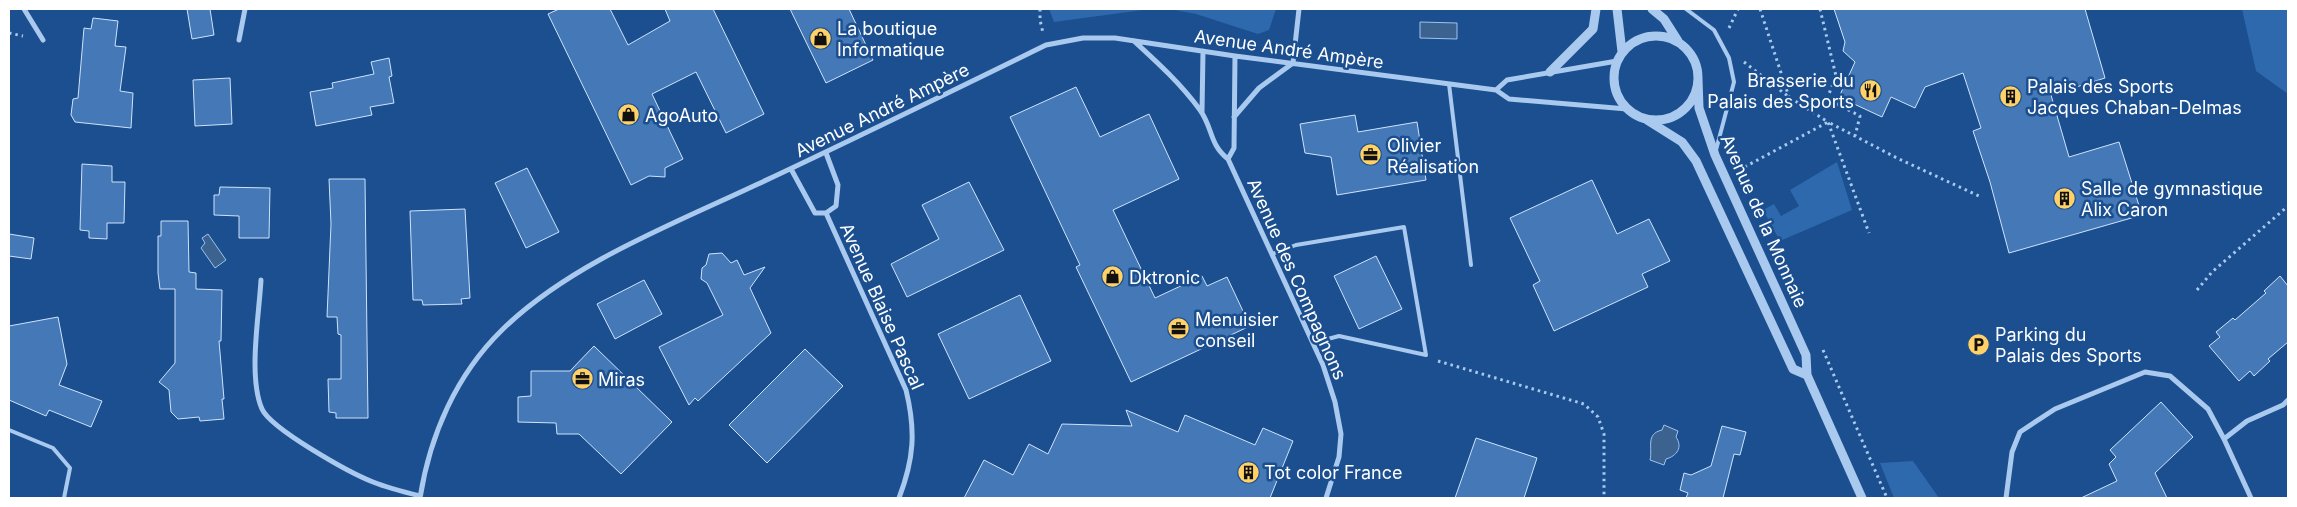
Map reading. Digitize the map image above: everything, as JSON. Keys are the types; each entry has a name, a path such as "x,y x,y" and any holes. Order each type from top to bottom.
{"street":[{"path":"24,9 43,40"},
{"path":"239,40 245,9"},
{"path":"1234,117 1260,88 1293,63 1299,9"},
{"path":"1550,72 1593,29 1596,9"},
{"path":"1617,9 1622,52"},
{"path":"1652,9 1664,19 1678,42"},
{"path":"1666,37 1678,42 1689,51 1696,64 1698,79 1696,91 1691,102 1682,112 1671,118 1659,121 1647,120 1636,116 1619,99 1614,87 1614,74 1617,61 1622,52 1631,43 1642,38 1666,37"},
{"name":"Avenue André Ampère","path":"420,497 426,462 442,416 456,389 468,369 500,331 533,301 593,265 658,231 826,153 1046,45 1083,38 1115,38 1235,56 1496,90 1509,98 1627,109"},
{"name":"Avenue des Compagnons","path":"1134,41 1177,80 1202,113 1217,151 1228,159 1313,343 1335,402 1341,434 1339,458 1326,498"},
{"name":"Avenue des Compagnons","path":"1202,113 1203,51"},
{"path":"1228,159 1234,148 1235,56"},
{"path":"1496,90 1507,80 1617,61"},
{"name":"Avenue de la Monnaie","path":"1698,79 1699,108 1715,155 1806,355 1807,375 1862,498"},
{"name":"Avenue de la Monnaie","path":"1647,120 1682,142 1696,161 1793,369 1807,375"},
{"name":"Avenue Blaise Pascal","path":"792,168 815,213 826,213 836,206 838,185 826,153"},
{"name":"Avenue Blaise Pascal","path":"826,213 906,390 913,419 912,445 908,475 899,498"},
{"path":"261,280 255,379 262,409 267,417 287,434 371,482 420,497"},
{"path":"2006,498 2012,452 2020,432 2055,409 2145,372 2170,376 2208,409 2251,498"},
{"path":"2224,439 2247,421 2283,405 2288,400"}],"lane":[{"path":"1686,9 1714,30 1729,58 1734,82 1715,155"},
{"path":"1449,84 1471,265"},
{"path":"1272,254 1296,244 1404,227 1426,355 1339,336 1313,343"},
{"path":"9,430 53,448 70,468 64,498"}],"path":[{"path":"1040,9 1040,20 1046,45"},
{"path":"1760,9 1789,98"},
{"path":"1820,9 1836,76 1827,99 1860,116 1855,136"},
{"path":"1721,44 1789,98 1828,122 1981,197"},
{"path":"1739,170 1828,122"},
{"path":"1828,122 1869,233"},
{"path":"2197,290 2212,272 2288,206"},
{"path":"1426,355 1442,363 1584,404 1598,416 1604,434 1604,498"}],"shaded area":[{"path":"1049,9 1150,9 1054,22"},
{"path":"1170,9 1276,9 1269,30 1258,34 1196,14"},
{"path":"2242,9 2288,9 2288,94 2256,71"},
{"path":"1420,22 1457,23 1457,39 1420,38"},
{"path":"1837,162 1852,210 1780,241 1763,210 1774,204 1781,216 1799,206 1790,190"},
{"path":"208,234 226,260 215,268 201,248 205,243 202,238"},
{"path":"1664,425 1678,431 1676,437 1679,448 1676,453 1666,459 1664,465 1650,460 1653,435 1662,430"},
{"path":"1913,461 1939,498 1894,498 1880,463"}],"building":[{"path":"187,9 210,9 214,35 192,39"},
{"path":"559,9 610,9 628,45 670,21 665,9 713,9 764,114 726,133 696,72 652,94 683,159 665,168 665,177 649,176 631,185 548,14"},
{"path":"790,9 849,9 873,60 826,83"},
{"name":"Palais des Sports Jacques Chaban-Delmas","path":"1834,9 2085,9 2105,78 2051,95 2069,157 2119,142 2142,215 2009,253 1990,182 1973,131 1981,128 1963,73 1925,87 1915,108 1891,97 1882,117 1839,97 1855,62 1843,51 1845,42"},
{"path":"93,18 118,21 115,46 126,47 120,91 133,93 131,128 75,122 71,115 73,99 78,98 84,28 91,29"},
{"path":"389,58 392,76 389,77 394,103 370,107 372,115 316,126 310,92 333,88 332,83 374,74 371,62"},
{"path":"230,78 232,124 195,126 193,80"},
{"path":"1076,87 1100,137 1149,114 1179,179 1113,210 1155,298 1202,276 1207,286 1227,277 1250,326 1131,382 1076,267 1080,265 1010,117"},
{"name":"Olivier Réalisation","path":"1355,115 1358,132 1417,122 1426,180 1337,195 1331,157 1305,153 1300,124"},
{"path":"82,164 112,166 112,182 125,182 124,223 107,223 107,239 89,238 89,231 80,230"},
{"path":"527,168 559,232 526,248 495,183"},
{"path":"329,179 365,179 368,418 336,418 336,413 329,412 328,379 341,379 341,335 338,334 337,317 327,317 331,224"},
{"path":"1592,180 1617,234 1649,219 1670,261 1642,274 1648,287 1554,331 1533,285 1540,281 1510,218"},
{"path":"969,182 1004,250 907,297 891,264 939,239 922,205"},
{"path":"220,187 270,188 269,238 239,238 239,216 214,215 214,195 219,195"},
{"path":"465,209 470,298 461,299 462,304 423,305 422,300 413,300 410,211"},
{"path":"161,221 188,221 189,272 196,273 196,289 222,290 221,341 219,341 224,419 200,421 199,417 178,419 171,412 169,390 159,382 175,363 175,289 160,289 158,273 158,236 161,236"},
{"path":"9,234 34,238 31,259 9,256"},
{"path":"722,253 731,263 737,260 744,275 765,267 750,288 771,333 698,401 695,398 689,405 659,347 723,315 707,283 701,279 702,268 706,265 709,254"},
{"path":"1376,256 1402,309 1359,329 1334,276"},
{"path":"2280,276 2288,286 2288,342 2268,359 2270,361 2254,376 2250,371 2239,381 2209,346 2220,337 2216,332 2233,318 2235,320 2266,293 2264,291"},
{"path":"644,280 662,314 615,339 597,304"},
{"path":"1020,295 1051,361 969,399 938,334"},
{"path":"58,317 67,364 59,385 102,401 91,427 49,410 46,416 9,400 9,326"},
{"path":"594,346 672,422 621,474 579,434 557,434 556,423 518,422 518,397 531,396 531,371 570,371"},
{"path":"805,349 843,386 767,463 729,425"},
{"path":"2161,402 2193,437 2155,473 2167,498 2081,498 2117,481 2109,464 2116,457 2110,450"},
{"path":"1126,410 1178,432 1185,415 1255,445 1263,428 1293,441 1270,498 964,498 984,460 1013,475 1029,444 1048,454 1062,424 1132,426"},
{"path":"1722,426 1746,432 1740,455 1734,454 1723,498 1686,498 1688,493 1680,490 1684,473 1691,475 1711,466"},
{"path":"1476,438 1537,458 1524,498 1455,498"}],"place":[{"name":"La boutique Informatique","path":"821,38"},
{"name":"Brasserie du Palais des Sports","path":"1870,90"},
{"name":"Palais des Sports Jacques Chaban-Delmas","path":"2011,96"},
{"name":"AgoAuto","path":"629,115"},
{"name":"Olivier Réalisation","path":"1371,155"},
{"name":"Salle de gymnastique Alix Caron","path":"2065,198"},
{"name":"Dktronic","path":"1113,277"},
{"name":"Menuisier conseil","path":"1179,329"},
{"name":"Parking du Palais des Sports","path":"1979,344"},
{"name":"Miras","path":"582,379"},
{"name":"Tot color France","path":"1248,472"}]}
